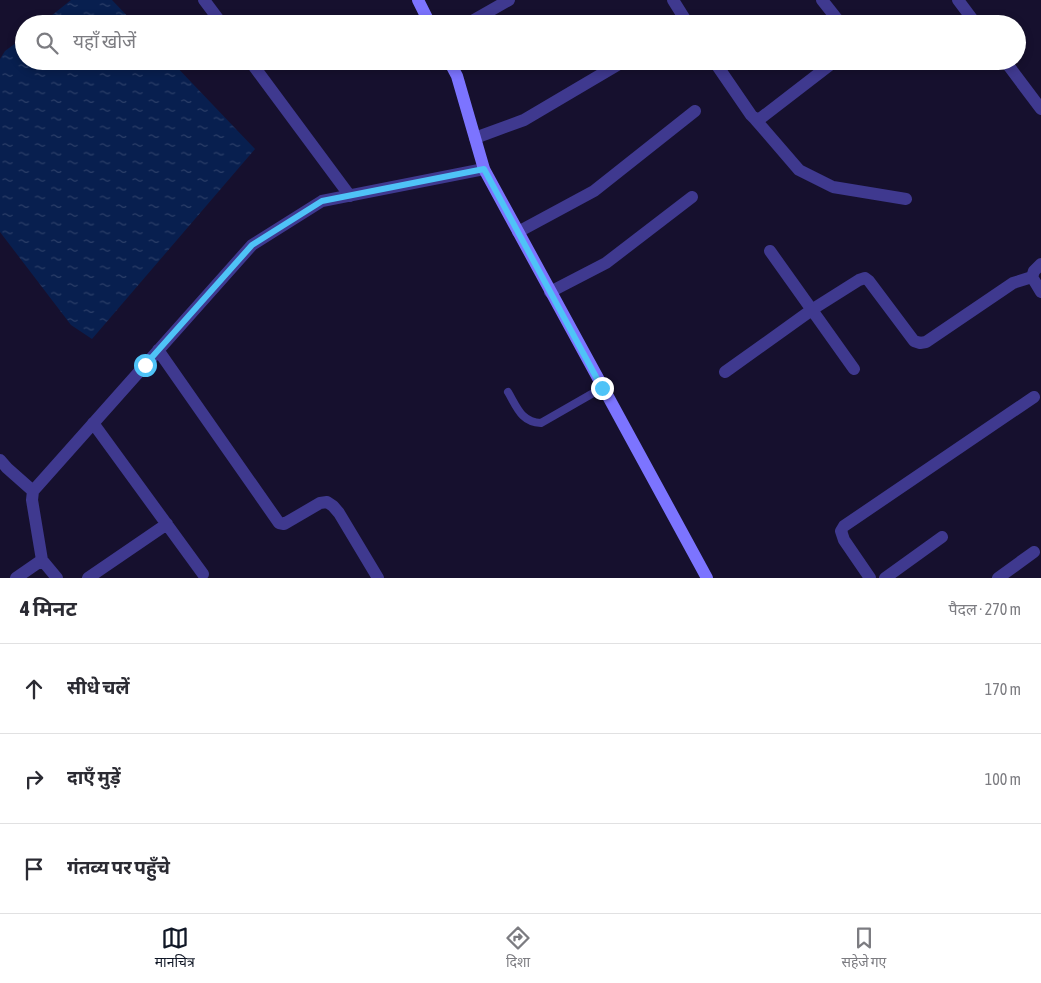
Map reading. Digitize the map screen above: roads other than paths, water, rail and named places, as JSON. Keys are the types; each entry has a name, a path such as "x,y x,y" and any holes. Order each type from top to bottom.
{"street":[{"path":"204,0 215,15"},
{"path":"418,0 426,15"},
{"path":"482,15 509,0"},
{"path":"673,0 682,15"},
{"path":"822,0 834,15"},
{"path":"958,0 969,15"},
{"path":"257,70 350,196"},
{"path":"454,70 484,169 707,578"},
{"path":"475,138 524,120 609,70"},
{"path":"720,70 750,115 799,170 833,187 906,199"},
{"path":"755,119 761,118 823,70"},
{"path":"1012,70 1041,109"},
{"path":"518,232 594,191 695,111"},
{"path":"57,578 42,560 32,500 33,491 252,245 322,201 484,169"},
{"path":"550,292 606,263 692,197"},
{"path":"770,251 854,369"},
{"path":"725,372 813,309 859,280 865,278 869,281 914,341 920,343 926,342 1013,283 1032,276 1041,264"},
{"path":"1032,276 1041,292"},
{"path":"158,350 279,523 284,524 320,503 327,502 339,513 378,578"},
{"path":"870,578 844,540 841,531 844,526 1034,397"},
{"path":"93,423 203,574"},
{"path":"0,460 33,491"},
{"path":"88,578 167,524"},
{"path":"885,578 942,537"},
{"path":"998,578 1034,552"},
{"path":"16,578 42,560"}],"lane":[{"path":"508,392 524,417 532,422 541,423 602,388"}],"water":[{"path":"71,0 112,0 126,15 52,15"},
{"path":"15,44 15,70 180,70 255,149 92,339 71,325 0,232 0,59 5,51"}]}
